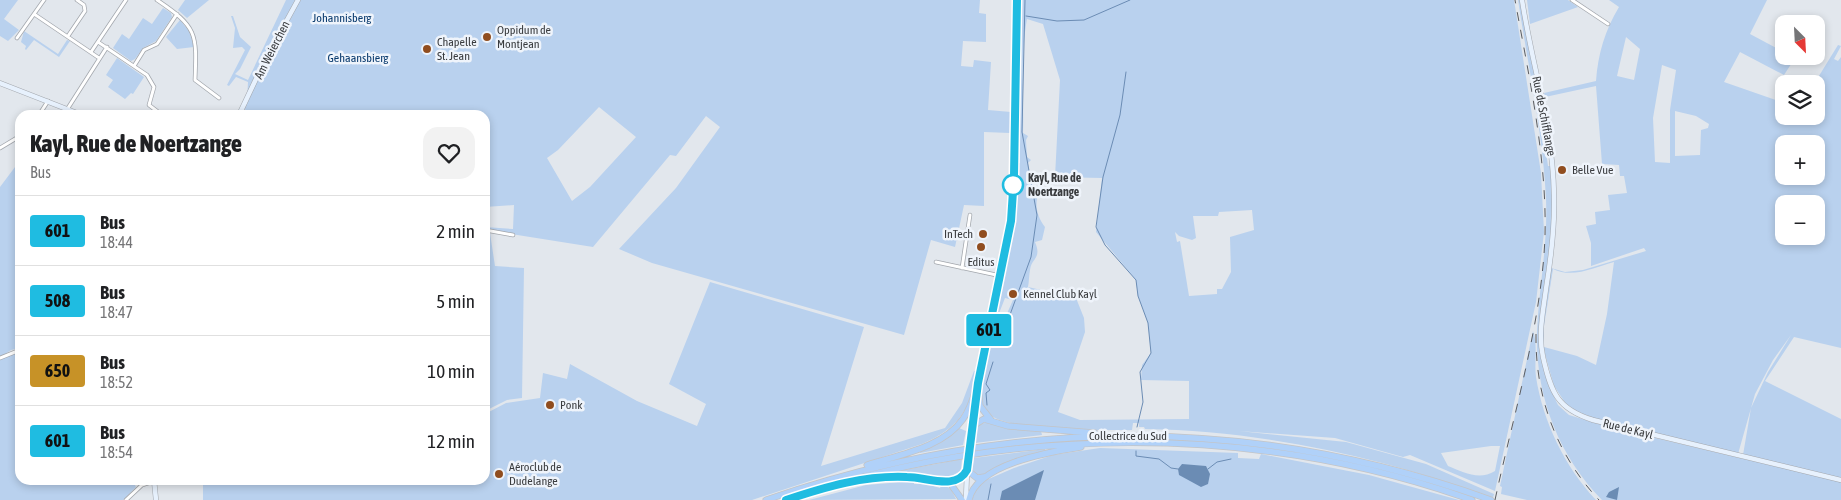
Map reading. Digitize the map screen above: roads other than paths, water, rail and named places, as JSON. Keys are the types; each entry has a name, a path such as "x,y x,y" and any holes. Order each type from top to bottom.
{"highway":[{"path":"978,383 980,406 991,420"},
{"path":"845,474 928,444 958,426 968,411 978,383"},
{"path":"958,426 964,426 971,431 979,421 991,420 1008,426 1122,434"},
{"name":"Collectrice du Sud","path":"766,500 845,474 922,456 1000,443 1122,434 1207,438 1312,452 1402,471 1491,500"},
{"path":"844,482 905,477 950,483 963,478 967,469 977,478 984,477 1034,457 1110,443"},
{"name":"Collectrice du Sud","path":"786,500 844,482 961,456 1050,445 1110,443 1192,444 1284,454 1403,479 1472,500"},
{"path":"968,500 975,485 984,477"},
{"path":"950,483 962,500"}],"main road":[{"name":"Am Weierchen","path":"242,110 265,60 298,0"},
{"path":"968,500 967,469 978,383 1011,221 1014,176 1017,0"},
{"name":"Rue de Schifflange","path":"1522,0 1527,34 1544,108 1553,165 1554,227 1550,262"},
{"path":"0,83 72,110"},
{"name":"Rue de Kayl","path":"1550,262 1541,326 1542,351 1555,395 1568,410 1594,420 1841,480"},
{"path":"154,485 156,500"}],"street":[{"path":"17,38 44,0"},
{"path":"68,36 86,8 77,0"},
{"path":"92,52 125,0"},
{"path":"157,0 177,14 189,26 194,36 196,47 196,80 219,98"},
{"path":"1572,0 1608,24"},
{"path":"34,14 99,58"},
{"path":"134,66 144,50 157,44 177,14"},
{"path":"98,42 134,66 152,81 153,95 149,105 156,110"},
{"path":"68,108 107,47"},
{"path":"42,110 48,101"},
{"path":"0,148 15,139"},
{"path":"962,268 970,215"},
{"path":"490,231 513,235"},
{"path":"936,262 1001,276"},
{"path":"0,358 15,352"},
{"path":"126,500 142,485"}],"waterway":[{"path":"1003,334 1031,257 1037,215 1022,132 1025,0"},
{"path":"1026,16 1057,21 1084,20 1130,0"},
{"path":"1126,72 1120,115 1103,177 1096,227 1105,245 1136,280 1138,296 1148,323 1151,353 1140,372 1143,402 1137,427"},
{"path":"987,405 986,393 990,390 986,384 993,362"},
{"path":"1136,451 1136,456 1159,459 1171,468 1178,469"},
{"path":"1208,469 1217,462 1231,459"},
{"path":"988,500 991,484"}],"railway":[{"path":"1495,500 1533,335 1543,269 1545,236 1545,207 1540,147 1515,0"},
{"path":"1536,334 1539,380 1551,423 1571,463 1599,500"}],"place":[{"name":"Oppidum de Montjean","path":"487,37"},
{"name":"Chapelle St. Jean","path":"427,49"},
{"name":"Belle Vue","path":"1562,170"},
{"name":"Kayl, Rue de Noertzange","path":"1013,185"},
{"name":"InTech","path":"983,234"},
{"name":"Editus","path":"981,247"},
{"name":"Kennel Club Kayl","path":"1013,294"},
{"name":"Ponk","path":"550,405"},
{"name":"Aéroclub de Dudelange","path":"499,474"}],"park label":[{"name":"Johannisberg","path":"342,18"},
{"name":"Gehaansbierg","path":"358,58"}]}
